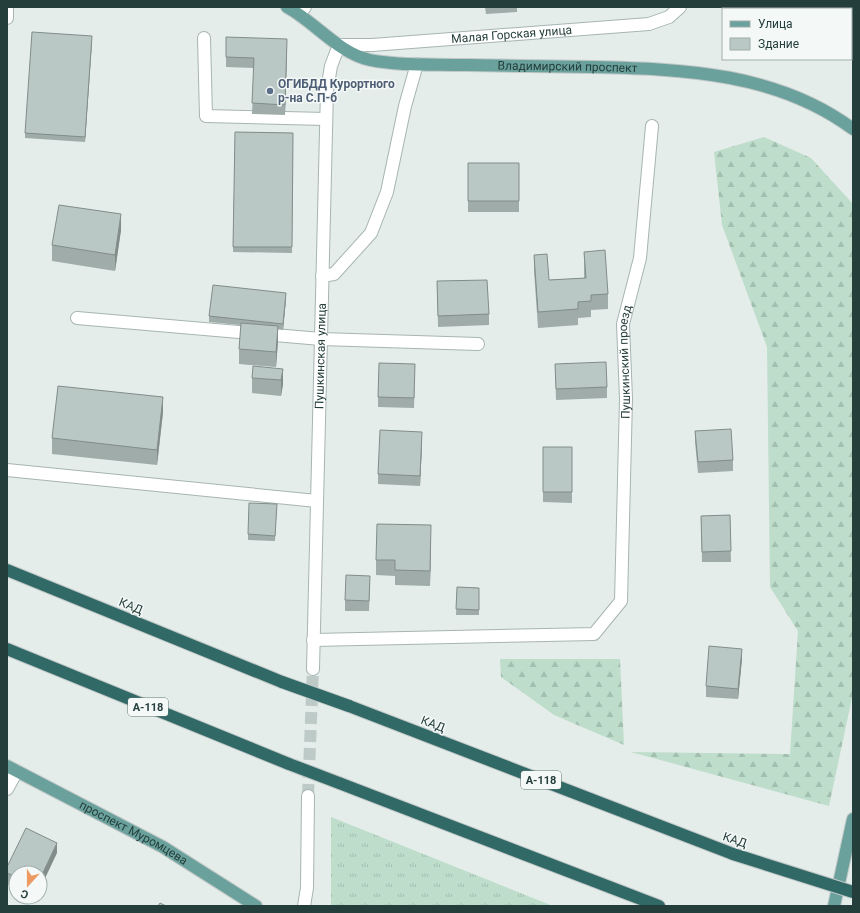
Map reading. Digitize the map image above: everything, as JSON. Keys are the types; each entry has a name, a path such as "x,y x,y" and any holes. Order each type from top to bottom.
{"highway":[{"name":"КАД","path":"7,570 282,682 349,706 733,854 853,892"},
{"name":"А-118","path":"7,649 289,764 659,906"}],"main road":[{"name":"Владимирский проспект","path":"287,7 302,10 339,45 355,55 371,60 418,64 646,68 722,75 758,83 795,96 825,111 853,129"},
{"name":"проспект Муромцева","path":"12,769 163,846 256,906"},
{"path":"834,906 853,819"}],"street":[{"path":"7,18 8,7"},
{"name":"Малая Горская улица","path":"339,45 372,45 649,24 669,17 680,7"},
{"path":"204,38 206,116 326,120"},
{"name":"Пушкинская улица","path":"313,669 327,90 331,66 339,45"},
{"path":"322,276 334,274 371,233 388,192 405,106 418,64"},
{"name":"Пушкинский проезд","path":"313,640 594,634 621,601 626,399 623,324 640,258 652,126"},
{"path":"77,318 321,339 478,344"},
{"path":"7,470 317,501"},
{"path":"7,789 12,769"},
{"path":"304,906 307,888 308,796"}],"green space":[{"path":"764,137 811,158 853,204 853,693 829,806 631,752 790,754 798,631 770,587 767,347 722,225 714,152"},
{"path":"500,659 620,659 624,745 554,715 501,677"},
{"path":"331,817 553,906 331,906"}],"building":[{"path":"32,32 92,36 85,137 25,133"},
{"name":"ОГИБДД Курортного р-на С.П-б","path":"226,37 287,39 285,105 252,103 254,58 226,57"},
{"path":"235,132 293,133 292,247 233,247"},
{"path":"468,163 519,163 519,201 468,201"},
{"path":"59,205 121,214 115,255 52,245"},
{"path":"605,250 608,294 591,295 591,301 578,302 578,309 538,312 534,255 547,254 549,280 586,278 584,252"},
{"path":"487,280 489,314 438,316 437,281"},
{"path":"213,285 286,293 283,324 209,316"},
{"path":"241,323 278,326 276,352 239,349"},
{"path":"606,362 607,387 556,389 555,364"},
{"path":"379,363 415,364 414,398 378,397"},
{"path":"253,366 283,369 281,380 252,378"},
{"path":"58,386 163,397 157,450 52,438"},
{"path":"731,429 733,460 698,462 695,431"},
{"path":"380,430 422,432 420,476 378,474"},
{"path":"543,447 572,447 572,492 543,492"},
{"path":"249,503 277,504 275,536 248,534"},
{"path":"730,515 731,551 702,552 701,516"},
{"path":"377,524 431,525 430,571 395,570 395,560 376,560"},
{"path":"346,575 370,576 369,601 345,600"},
{"path":"457,587 479,588 479,610 456,609"},
{"path":"709,646 742,649 738,689 706,686"},
{"path":"26,828 57,843 47,865 8,865 8,873 7,867"},
{"path":"160,903 166,906 158,906"}],"tunnel":[{"path":"308,796 313,669"}],"place":[{"name":"ОГИБДД Курортного р-на С.П-б","path":"270,91"}]}
